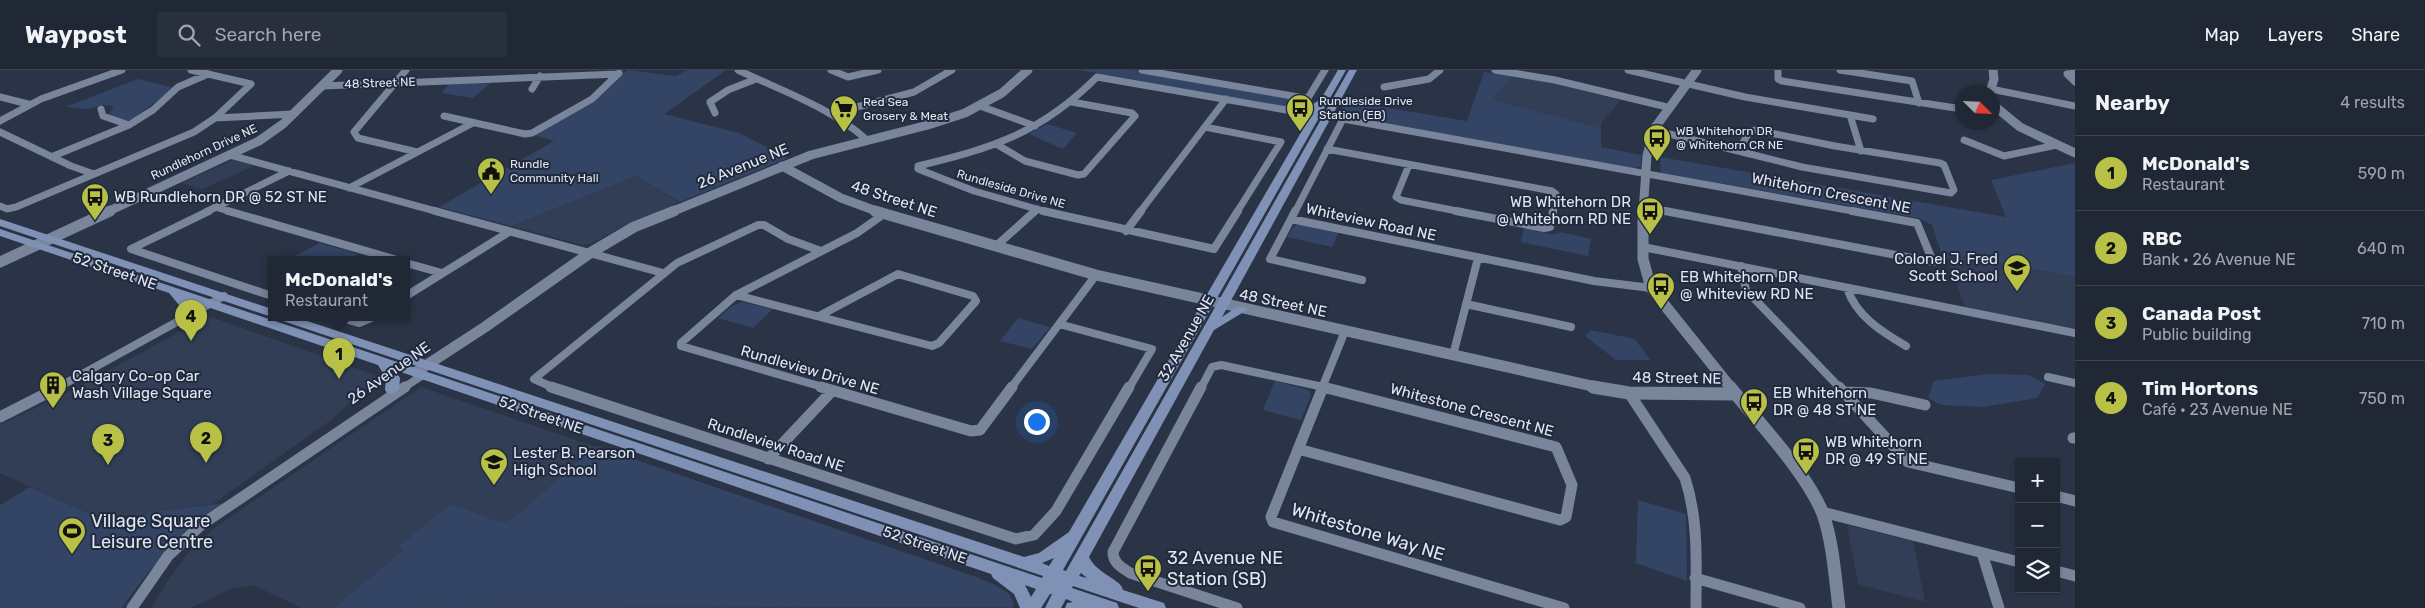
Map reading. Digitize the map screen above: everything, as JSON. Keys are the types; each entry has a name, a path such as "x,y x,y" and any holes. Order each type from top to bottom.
{"main road":[{"name":"32 Avenue NE","path":"1033,608 1207,302 1342,70"},
{"name":"32 Avenue NE","path":"1053,608 1353,70"},
{"path":"1298,111 1313,108 1325,99"},
{"name":"52 Street NE","path":"0,222 41,241 172,291 382,360 425,369 1023,563 1049,579"},
{"name":"52 Street NE","path":"0,232 41,241 224,296 268,312"},
{"path":"172,291 185,304 183,319"},
{"path":"1207,332 1220,321 1241,310"},
{"name":"52 Street NE","path":"295,321 425,369 991,568 1049,579 1066,585 1136,600 1158,608"},
{"path":"382,360 394,378 392,390"},
{"path":"1023,563 1044,558 1075,534"},
{"path":"1082,558 1087,570 1136,600"},
{"path":"991,568 1020,590 1028,608"},
{"name":"52 Street NE","path":"1066,585 1103,605"},
{"path":"1074,608 1103,605"}],"street":[{"path":"0,121 28,104 122,70"},
{"path":"0,206 7,209 16,207 194,132 215,118 251,84 191,70"},
{"name":"Rundlehorn Drive NE","path":"0,262 41,241 230,155 273,132 338,70"},
{"path":"406,70 354,132 358,138 417,152"},
{"path":"738,70 830,114 867,140"},
{"path":"831,70 848,78 878,70"},
{"path":"830,114 914,92 952,70"},
{"name":"26 Avenue NE","path":"314,448 320,439 475,337 485,327 590,253 634,227 782,166 826,150 948,119 980,106 1002,93 1028,70"},
{"path":"1142,70 1304,98 1308,98 1325,70"},
{"path":"1384,87 1429,79 1440,70"},
{"path":"1495,70 1512,71 1555,80 1667,107"},
{"path":"1628,70 1771,104 1872,119"},
{"path":"1697,70 1688,84 1667,107 1648,141 1643,248 1645,266 1652,288 1734,394 1804,479 1822,512 1828,532 1839,608"},
{"path":"1778,70 1778,79 1782,81 1955,108"},
{"path":"1840,70 1912,81"},
{"path":"1992,85 1994,79 1993,70"},
{"path":"464,80 471,71"},
{"path":"444,116 525,134 532,133 592,98 620,72"},
{"name":"48 Street NE","path":"322,86 620,72"},
{"path":"1910,72 1919,103"},
{"path":"2075,73 2067,74 2075,82"},
{"path":"51,157 129,125 152,110 178,87 208,74"},
{"path":"532,88 540,76"},
{"name":"Rundleside Drive NE","path":"1205,127 1282,142 1214,249 1126,231 1037,209 970,190 918,169 918,166 996,144 1035,126 1072,102 1097,77 1328,117"},
{"path":"716,114 710,102 728,90 756,79"},
{"path":"2000,93 2074,107"},
{"path":"0,97 28,104"},
{"path":"1126,231 1226,99"},
{"path":"996,144 1032,163 1078,175 1084,174 1135,116 1072,102"},
{"path":"980,106 1035,126"},
{"path":"101,109 103,116 129,125"},
{"path":"215,118 293,114"},
{"path":"2000,114 2025,130 2075,153"},
{"path":"1850,115 1861,150"},
{"name":"Whiteview Road NE","path":"1646,172 1343,120 1291,219 1594,281 1652,288"},
{"path":"349,188 473,123"},
{"path":"1653,130 1737,152 1839,174 1951,193 1954,190 1944,165 1940,163 1756,130 1750,131 1737,152"},
{"path":"0,132 51,157 94,174"},
{"path":"1964,140 2004,156 2057,146"},
{"path":"1327,149 1552,191 1556,194 1550,227 1544,228 1401,200 1396,197 1409,165"},
{"path":"230,155 663,273"},
{"name":"48 Street NE","path":"782,166 841,198 884,214 1096,275 1207,302 1592,387 1629,393 1734,394"},
{"path":"268,295 131,249 289,171"},
{"name":"Whitehorn Crescent NE","path":"1645,207 1933,262 1917,223 1646,172"},
{"path":"215,207 383,256"},
{"path":"996,246 1037,209"},
{"name":"Rundleview Drive NE","path":"884,214 857,232 736,295 681,343 681,346 971,431 980,430 1096,275"},
{"path":"1291,219 1270,259 1362,280"},
{"name":"Rundleview Road NE","path":"821,251 788,239 764,225 758,225 701,251 663,273 534,379 547,386 768,459 1016,539 1027,540 1038,532 1056,511 1152,349 1059,324"},
{"path":"410,293 509,232"},
{"name":"Rundlehorn Drive NE","path":"0,256 41,241"},
{"path":"1643,248 2075,333"},
{"path":"1454,355 1478,258"},
{"path":"410,264 442,273"},
{"path":"1741,266 1746,290 1908,462 2015,487"},
{"path":"736,295 932,346 939,344 976,301 973,296 898,274 825,311 820,316"},
{"path":"1847,288 1848,293 1863,314 1883,332 1906,346"},
{"path":"0,417 32,402 224,296"},
{"path":"1466,304 1571,327"},
{"path":"350,321 359,324 365,321"},
{"name":"Whitestone Way NE","path":"1345,331 1271,517 1273,522 1564,608"},
{"name":"Whitestone Crescent NE","path":"1212,366 1221,365 1322,387 1550,444 1556,447 1572,485 1566,517 1560,520 1298,449"},
{"path":"1212,366 1113,552 1112,559 1114,563 1130,572 1237,608"},
{"name":"26 Avenue NE","path":"132,608 168,556 189,536 425,369"},
{"path":"2048,377 2075,383"},
{"path":"768,459 832,391"},
{"path":"1844,392 1871,393 1925,405"},
{"path":"1629,393 1685,478 1691,493 1695,509 1696,608"},
{"path":"2060,497 2075,501"},
{"path":"1822,512 2015,561"},
{"path":"1982,553 1999,608"},
{"path":"2060,573 2075,576"},
{"path":"1695,578 1800,608"}],"shaded area":[{"path":"627,70 676,76 687,70 726,70 664,114 739,133 788,158 680,202 636,176 511,226 439,207 554,141 533,135 593,102"},
{"path":"1080,70 1132,70 1315,102 1310,106 1293,108"},
{"path":"1484,72 1512,76 1492,100 1601,128 1601,147 1641,155 1641,167 1631,168 1337,118 1346,101 1467,121"},
{"path":"1512,76 1550,82 1621,100 1602,122 1601,128 1491,100"},
{"path":"138,79 174,88 132,120 124,120 109,114 114,106 102,105 88,109 65,107"},
{"path":"493,81 473,98 442,93 450,82"},
{"path":"1047,124 1077,133 1063,149 1029,134"},
{"path":"1660,157 2006,217 1991,180 2075,163 2075,277 1941,252 1932,225 1919,218 1661,173"},
{"path":"234,160 254,166 202,189 181,183"},
{"path":"636,176 679,202 624,226 590,244 583,245 511,226"},
{"path":"1299,224 1339,232 1332,247 1287,237 1294,226"},
{"path":"1524,228 1553,235 1560,232 1591,239 1588,256 1521,242"},
{"path":"320,243 358,254 354,256 295,256"},
{"name":"Colonel J. Fred Scott School","path":"1942,252 2075,277 2075,329 1965,307 1948,261"},
{"path":"741,302 773,309 753,328 718,318 732,306"},
{"path":"208,316 378,376 331,420 213,504 149,512 124,529 0,473 0,425 77,388"},
{"path":"1018,318 1050,327 1032,349 1000,341"},
{"path":"1590,330 1635,339 1650,360 1616,360 1585,336"},
{"path":"1988,374 2028,375 2045,384 2037,398 1983,407 1941,405 1928,398 1934,381"},
{"path":"1275,381 1309,390 1311,395 1301,420 1263,410"},
{"name":"Lester B. Pearson High School","path":"421,387 979,578 1010,594 1014,604 1012,608 302,608 253,585 234,588 190,608 151,608 171,576 193,547 217,526"},
{"path":"596,446 979,578 1007,592 1013,601 1013,607 334,608 404,550 398,547 451,504 502,523 513,519"},
{"name":"Village Square Leisure Centre","path":"30,487 124,529 149,512 226,503 195,526 169,550 145,577 122,608 0,608 0,505"},
{"path":"1638,500 1686,514 1687,581 1636,563"},
{"path":"1847,525 1913,541 1925,602 1858,584"}],"place":[{"name":"Rundleside Drive Station (EB)","path":"1300,132"},
{"name":"Red Sea Grosery & Meat","path":"844,133"},
{"name":"WB Whitehorn DR @ Whitehorn CR NE","path":"1657,162"},
{"name":"Rundle Community Hall","path":"491,195"},
{"name":"WB Rundlehorn DR @ 52 ST NE","path":"95,221"},
{"name":"WB Whitehorn DR @ Whitehorn RD NE","path":"1650,235"},
{"name":"Colonel J. Fred Scott School","path":"2017,292"},
{"name":"EB Whitehorn DR @ Whiteview RD NE","path":"1661,310"},
{"name":"Tim Hortons","path":"191,341"},
{"name":"McDonald's","path":"339,379"},
{"name":"Calgary Co-op Car Wash Village Square","path":"53,409"},
{"name":"EB Whitehorn DR @ 48 ST NE","path":"1754,426"},
{"name":"RBC","path":"206,463"},
{"name":"Canada Post","path":"108,465"},
{"name":"WB Whitehorn DR @ 49 ST NE","path":"1806,475"},
{"name":"Lester B. Pearson High School","path":"494,486"},
{"name":"Village Square Leisure Centre","path":"72,555"},
{"name":"32 Avenue NE Station (SB)","path":"1148,592"}]}
